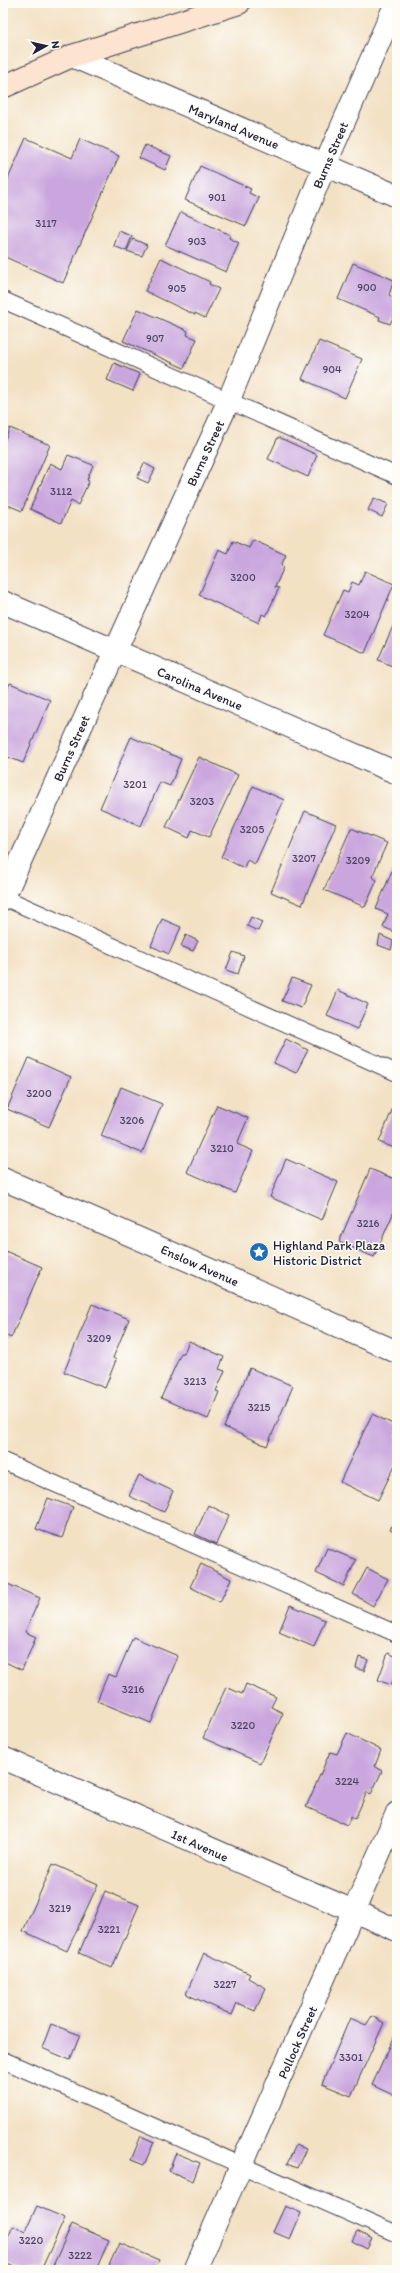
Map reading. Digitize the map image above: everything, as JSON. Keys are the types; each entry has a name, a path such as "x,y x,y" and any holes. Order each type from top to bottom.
{"main road":[{"path":"3,87 72,56 239,3"}],"street":[{"name":"Burns Street","path":"3,898 228,402 325,165 396,3"},
{"name":"Maryland Avenue","path":"72,56 397,196"},
{"name":"Carolina Avenue","path":"3,602 397,773"},
{"name":"Enslow Avenue","path":"3,1179 397,1352"},
{"name":"1st Avenue","path":"3,1758 354,1913 397,1930"},
{"name":"Pollock Street","path":"195,2270 397,1813"}],"lane":[{"path":"3,300 228,402 397,476"},
{"path":"3,898 397,1073"},
{"path":"3,1461 397,1634"},
{"path":"3,2060 397,2234"}],"building":[{"path":"26,138 72,158 80,139 119,156 63,283 3,256 3,190"},
{"path":"145,145 171,156 165,170 139,158"},
{"path":"200,166 251,189 249,193 259,198 246,226 185,200"},
{"path":"181,212 230,235 229,238 239,243 226,272 165,245"},
{"path":"119,231 132,236 126,251 114,246"},
{"path":"133,239 147,245 142,256 127,251"},
{"path":"161,258 210,282 209,284 219,289 205,318 195,313 195,315 145,291"},
{"path":"353,263 394,280 389,295 397,300 397,309 390,324 379,320 380,317 338,299"},
{"path":"138,309 188,331 187,335 197,339 184,368 123,341"},
{"path":"319,341 362,359 345,398 302,379"},
{"path":"114,363 140,374 133,391 107,380"},
{"path":"10,428 50,445 22,511 3,503 3,444"},
{"path":"278,437 317,455 308,477 268,459"},
{"path":"68,455 93,465 87,480 89,481 78,505 71,501 61,523 30,509 50,463 62,469"},
{"path":"144,463 155,469 148,483 137,478"},
{"path":"374,498 388,504 382,517 368,510"},
{"path":"253,540 286,555 281,566 284,567 275,587 279,588 266,616 262,614 259,623 199,595 219,550 228,554 233,541 249,548"},
{"path":"365,571 394,584 365,653 323,635 343,590 348,592 352,582 359,585"},
{"path":"397,617 397,668 378,660"},
{"path":"10,683 50,700 23,763 3,755 3,700"},
{"path":"131,737 181,759 170,786 160,782 141,826 100,808"},
{"path":"199,757 238,775 209,837 192,830 189,838 166,827"},
{"path":"253,786 284,800 255,864 247,860 244,868 221,857"},
{"path":"305,811 336,824 302,905 271,892"},
{"path":"351,828 387,843 372,877 377,880 365,907 324,890"},
{"path":"397,859 397,933 383,927 388,914 376,909"},
{"path":"251,917 262,922 258,931 247,926"},
{"path":"162,919 181,927 169,954 151,946"},
{"path":"186,935 198,941 193,951 181,946"},
{"path":"380,935 393,941 391,950 378,945"},
{"path":"233,952 244,956 238,974 226,970"},
{"path":"292,978 311,985 301,1008 282,1001"},
{"path":"338,990 368,1004 357,1029 327,1016"},
{"path":"286,1039 308,1050 296,1073 274,1063"},
{"path":"29,1058 71,1077 49,1127 7,1109"},
{"path":"121,1087 162,1104 142,1153 101,1136"},
{"path":"397,1098 397,1149 379,1142"},
{"path":"217,1105 248,1118 237,1144 253,1151 235,1193 187,1172"},
{"path":"286,1159 338,1182 322,1220 270,1197"},
{"path":"370,1169 397,1180 397,1205 374,1257 339,1242"},
{"path":"3,1250 42,1267 11,1338 3,1334"},
{"path":"92,1304 129,1319 113,1358 116,1360 105,1388 64,1372"},
{"path":"189,1341 224,1357 219,1369 225,1371 216,1391 219,1392 208,1419 161,1398 181,1353 184,1353"},
{"path":"250,1368 293,1386 267,1446 224,1427"},
{"path":"372,1414 397,1426 397,1461 378,1500 340,1482"},
{"path":"139,1475 173,1491 164,1512 129,1496"},
{"path":"48,1498 73,1507 62,1538 36,1529"},
{"path":"208,1505 229,1515 216,1544 195,1534"},
{"path":"397,1514 397,1533 390,1530"},
{"path":"327,1548 356,1560 344,1586 316,1573"},
{"path":"201,1564 231,1579 220,1602 190,1587"},
{"path":"367,1568 388,1579 373,1606 353,1594"},
{"path":"3,1582 40,1598 25,1632 36,1637 22,1670 3,1661"},
{"path":"290,1605 325,1620 314,1647 279,1632"},
{"path":"133,1637 178,1656 151,1723 97,1701 108,1674 116,1677"},
{"path":"388,1653 397,1657 397,1670 391,1685 378,1680"},
{"path":"359,1657 368,1660 364,1671 356,1668"},
{"path":"246,1684 276,1697 271,1707 283,1713 260,1763 203,1738 226,1687 242,1694"},
{"path":"347,1733 381,1750 375,1766 382,1771 371,1794 367,1792 355,1819 351,1816 347,1825 306,1807 330,1752 337,1754"},
{"path":"53,1864 98,1884 67,1951 23,1931"},
{"path":"105,1891 139,1905 112,1968 79,1953"},
{"path":"204,1953 250,1974 248,1978 266,1988 255,2011 237,2003 232,2015 186,1994"},
{"path":"372,2016 384,2023 351,2096 322,2084 350,2018 366,2025"},
{"path":"51,2024 80,2035 70,2060 42,2048"},
{"path":"397,2031 397,2097 372,2085"},
{"path":"141,2136 154,2142 144,2165 131,2160"},
{"path":"296,2145 306,2149 297,2168 287,2164"},
{"path":"176,2153 200,2163 193,2181 169,2171"},
{"path":"37,2206 65,2218 41,2270 20,2270 3,2262 3,2249 13,2226 25,2232"},
{"path":"285,2206 301,2213 290,2239 273,2232"},
{"path":"72,2224 109,2240 96,2270 51,2270"},
{"path":"357,2231 372,2239 367,2249 352,2241"},
{"path":"119,2243 159,2260 155,2270 107,2270"}],"place":[{"name":"Highland Park Plaza Historic District","path":"259,1252"}]}
